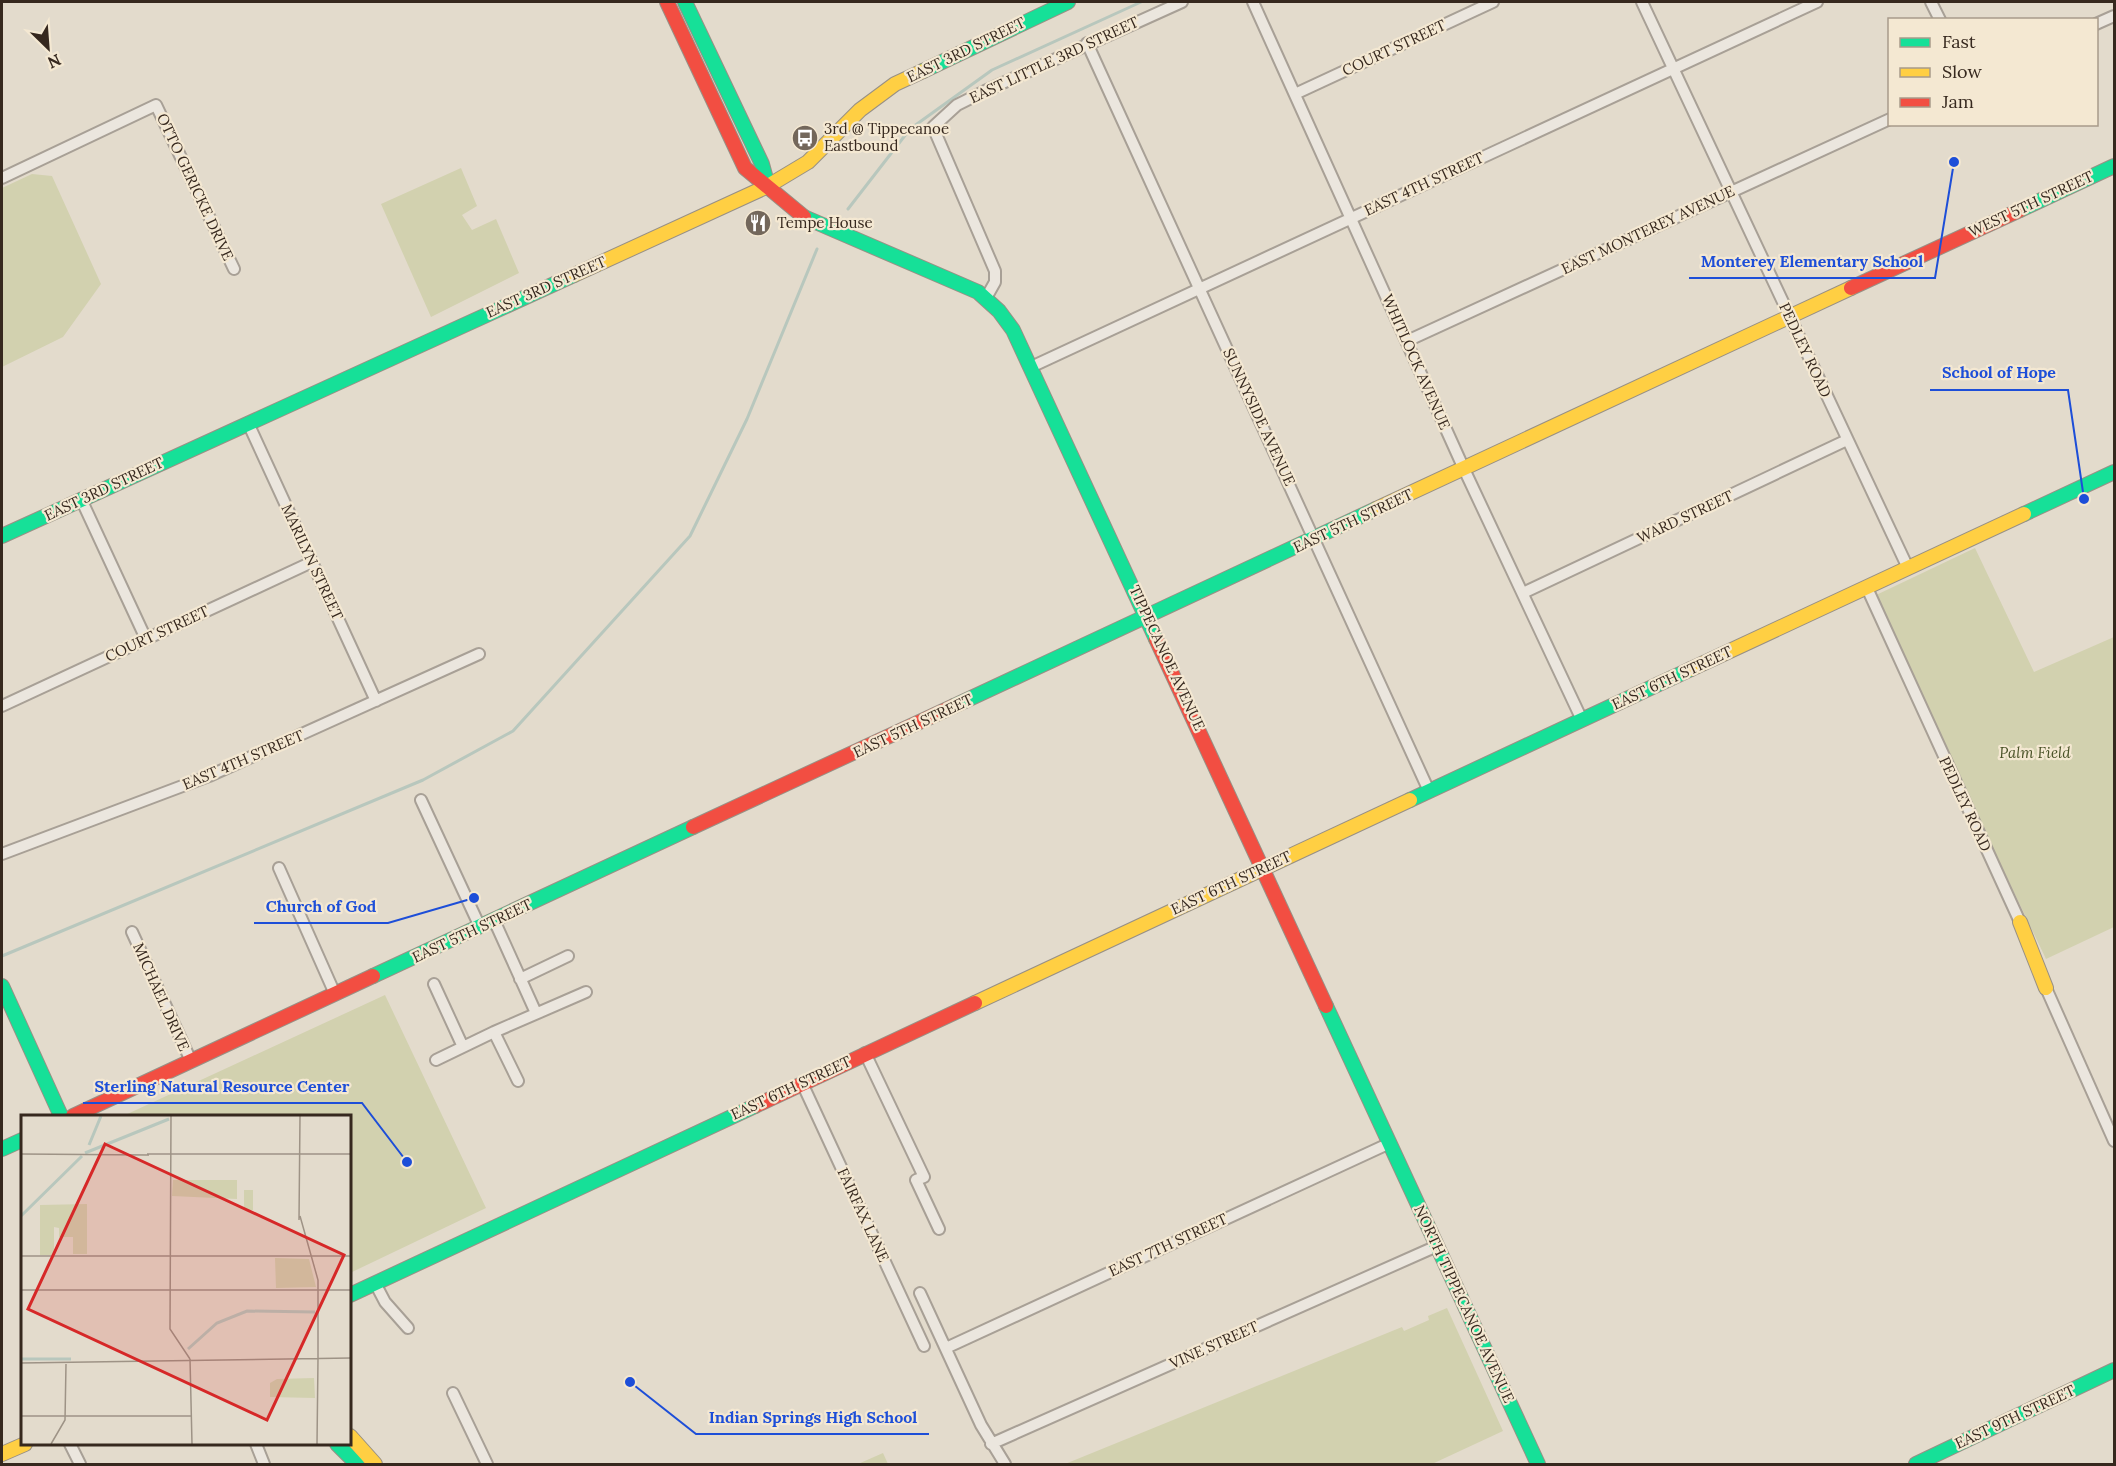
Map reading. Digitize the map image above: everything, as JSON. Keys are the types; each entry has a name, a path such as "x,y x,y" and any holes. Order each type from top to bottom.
{"street":[{"path":"667,2 744,166 768,186"},
{"path":"685,2 762,164 768,186"},
{"name":"EAST 3RD STREET","path":"2,536 768,186 816,156 860,110 896,84 1068,2"},
{"name":"EAST LITTLE 3RD STREET","path":"986,298 995,282 995,271 933,127 957,105 1087,43 1182,2"},
{"name":"WHITLOCK AVENUE","path":"1253,2 1464,469 1582,720"},
{"name":"COURT STREET","path":"1295,94 1493,2"},
{"name":"PEDLEY ROAD","path":"1642,2 1908,568"},
{"name":"EAST 4TH STREET","path":"1031,367 1817,2"},
{"path":"1931,2 1939,18"},
{"path":"2098,24 2115,16"},
{"name":"SUNNYSIDE AVENUE","path":"1087,43 1429,791"},
{"name":"OTTO GERICKE DRIVE","path":"2,178 156,105 234,269"},
{"name":"EAST MONTEREY AVENUE","path":"1407,341 1888,120"},
{"name":"WEST 5TH STREET","path":"1752,334 2115,166"},
{"name":"TIPPECANOE AVENUE","path":"768,186 800,215 966,285 986,298 1009,323 1148,616 1390,1143"},
{"name":"EAST 5TH STREET","path":"75,1115 1752,334"},
{"name":"MARILYN STREET","path":"248,423 376,701"},
{"name":"WARD STREET","path":"1523,593 1847,440"},
{"name":"EAST 6TH STREET","path":"351,1295 2115,472"},
{"path":"81,499 146,639"},
{"name":"COURT STREET","path":"2,706 312,562"},
{"name":"PEDLEY ROAD","path":"1867,588 2020,922"},
{"name":"EAST 4TH STREET","path":"2,854 209,776 479,654"},
{"path":"421,800 480,927"},
{"path":"279,868 335,994"},
{"path":"494,920 537,1013"},
{"path":"2020,922 2046,988 2115,1141"},
{"name":"MICHAEL DRIVE","path":"132,932 190,1061"},
{"path":"520,979 568,957"},
{"path":"434,984 463,1047"},
{"path":"2,986 61,1115"},
{"path":"436,1060 586,992"},
{"path":"494,1032 518,1081"},
{"path":"865,1053 924,1177 916,1180 939,1228"},
{"name":"FAIRFAX LANE","path":"802,1083 924,1346"},
{"path":"2,1149 21,1140"},
{"name":"NORTH TIPPECANOE AVENUE","path":"1390,1143 1538,1464"},
{"name":"EAST 7TH STREET","path":"946,1348 1390,1143"},
{"name":"VINE STREET","path":"991,1444 1437,1246"},
{"path":"375,1283 386,1302 408,1329"},
{"path":"920,1293 991,1444 1005,1464"},
{"name":"EAST 9TH STREET","path":"1916,1464 2115,1370"},
{"path":"453,1393 487,1464"},
{"path":"351,1437 375,1464"},
{"path":"2,1454 21,1445"},
{"path":"71,1445 80,1464"},
{"path":"257,1445 264,1464"},
{"path":"339,1445 357,1464"}],"green space":[{"path":"461,168 477,206 462,215 472,230 496,219 519,273 431,317 381,204"},
{"path":"32,174 52,176 101,284 63,337 2,367 2,188"},
{"name":"Palm Field","path":"1975,548 2034,672 2114,637 2114,927 2046,959 1872,597"},
{"path":"385,995 486,1208 351,1273 351,1115 125,1115"},
{"path":"1447,1308 1503,1431 1432,1464 1065,1464 1402,1327 1404,1331 1429,1320 1428,1316"},
{"path":"883,1453 888,1464 858,1464"}],"waterway":[{"path":"848,209 910,129 992,70 1141,2"},
{"path":"2,956 423,780 513,731 690,536 747,419 817,249"}],"traffic: fast":[{"path":"685,2 762,164 768,186"},
{"path":"923,71 1068,2"},
{"path":"2020,210 2114,166"},
{"path":"804,217 978,292 999,311 1013,330 1156,639"},
{"path":"2,536 574,275"},
{"path":"2024,514 2114,472"},
{"path":"954,706 1376,509"},
{"path":"1410,800 1691,669"},
{"path":"373,976 693,827"},
{"path":"2,986 61,1115"},
{"path":"1326,1006 1538,1464"},
{"path":"351,1295 755,1106"},
{"path":"2,1149 21,1140"},
{"path":"1916,1464 2114,1370"},
{"path":"338,1445 357,1464"}],"traffic: slow":[{"path":"574,275 768,186 808,162 860,110 895,84 923,71"},
{"path":"1376,509 1851,288"},
{"path":"1691,669 2024,514"},
{"path":"975,1003 1410,800"},
{"path":"2020,922 2046,988"},
{"path":"351,1437 375,1464"},
{"path":"2,1454 23,1445"}],"traffic: jam":[{"path":"667,2 745,168 804,217"},
{"path":"1851,288 2020,210"},
{"path":"1156,639 1326,1006"},
{"path":"693,827 954,706"},
{"path":"75,1115 373,976"},
{"path":"755,1106 975,1003"}],"place":[{"name":"3rd @ Tippecanoe Eastbound","path":"805,138"},
{"name":"Monterey Elementary School","path":"1954,162"},
{"name":"Tempe House","path":"758,223"},
{"name":"School of Hope","path":"2084,499"},
{"name":"Church of God","path":"474,898"},
{"name":"Sterling Natural Resource Center","path":"407,1162"},
{"name":"Indian Springs High School","path":"630,1382"}]}
